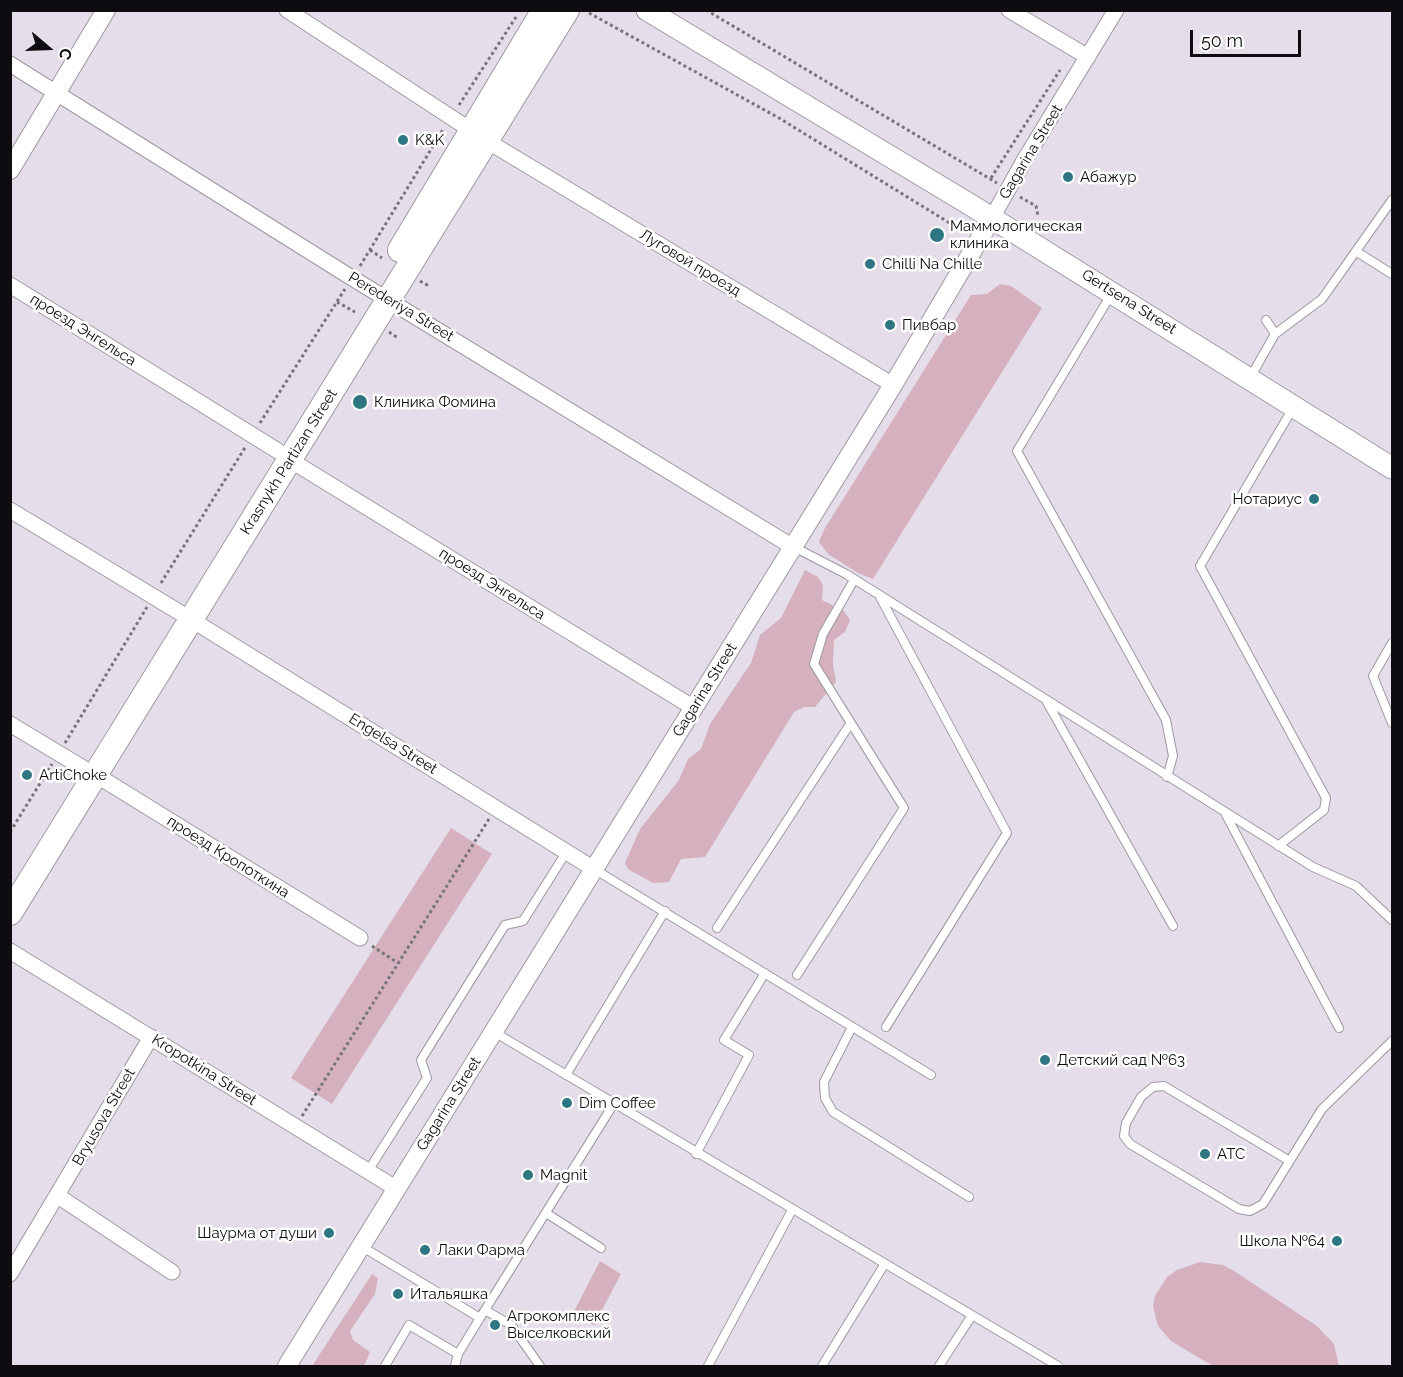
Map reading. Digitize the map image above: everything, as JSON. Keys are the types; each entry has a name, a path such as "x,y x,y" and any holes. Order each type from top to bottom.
{"highway":[{"name":"Krasnykh Partizan Street","path":"10,913 90,771 480,136 544,10"},
{"name":"Krasnykh Partizan Street","path":"480,136 578,12"},
{"name":"Krasnykh Partizan Street","path":"10,887 90,771"}],"main road":[{"name":"Gertsena Street","path":"647,10 1113,292 1392,468"}],"street":[{"path":"10,170 58,94 106,10"},
{"name":"Луговой проезд","path":"287,10 450,118 893,385"},
{"path":"1010,10 1088,57"},
{"name":"Gagarina Street","path":"287,1366 893,385 1116,10"},
{"name":"Perederiya Street","path":"10,64 382,296 793,547"},
{"name":"проезд Энгельса","path":"10,285 694,708"},
{"name":"Engelsa Street","path":"10,510 594,868"},
{"name":"проезд Кропоткина","path":"10,724 360,938"},
{"name":"Kropotkina Street","path":"10,951 397,1189"},
{"name":"Bryusova Street","path":"10,1274 151,1037"},
{"path":"58,1196 172,1272"}],"lane":[{"path":"1250,379 1275,334 1322,299 1392,200"},
{"path":"1357,252 1392,274"},
{"path":"1113,292 1017,452 1166,720 1173,756 1167,777"},
{"path":"1266,320 1275,334"},
{"path":"1278,846 1324,810 1326,798 1200,566 1294,406"},
{"path":"793,547 854,580 1278,846 1313,867 1356,886 1392,920"},
{"path":"797,975 904,808 814,664 823,634 854,580"},
{"path":"879,596 1006,833 886,1027"},
{"path":"1392,643 1372,676 1392,723"},
{"path":"1046,700 1173,926"},
{"path":"717,928 850,724"},
{"path":"1226,814 1339,1028"},
{"path":"368,1171 427,1078 421,1060 505,925 524,921 567,851"},
{"path":"594,868 931,1075"},
{"path":"566,1075 665,911"},
{"path":"696,1154 749,1055 724,1040 765,973"},
{"path":"852,1027 824,1082 825,1098 833,1112 969,1197"},
{"path":"494,1032 613,1105 1058,1366"},
{"path":"1288,1160 1164,1086 1153,1087 1141,1097 1126,1123 1124,1136 1130,1144 1239,1209 1250,1210 1263,1204 1288,1160 1322,1109 1392,1041"},
{"path":"455,1366 458,1354 613,1105"},
{"path":"708,1366 792,1210"},
{"path":"546,1213 601,1248"},
{"path":"361,1246 480,1318"},
{"path":"822,1366 884,1265"},
{"path":"485,1310 510,1325 540,1366"},
{"path":"939,1366 971,1317"},
{"path":"385,1366 410,1325 458,1354"}],"path":[{"path":"356,271 450,118 520,10"},
{"path":"706,10 1036,206 1038,216"},
{"path":"578,12 779,118 960,230"},
{"path":"990,179 1074,49"},
{"path":"370,250 386,260"},
{"path":"420,280 429,286"},
{"path":"10,832 153,596 348,285"},
{"path":"338,302 355,312"},
{"path":"388,332 398,338"},
{"path":"296,1126 496,808"},
{"path":"360,938 398,963"}],"shaded area":[{"path":"1000,284 1011,286 1042,308 873,579 858,573 828,554 819,542 825,528 971,295 987,294"},
{"path":"805,570 818,577 823,585 822,600 844,611 850,620 845,632 834,640 833,664 836,682 815,707 804,707 794,712 705,857 681,859 669,882 653,883 628,869 625,863 640,829 679,780 688,759 701,749 710,724 751,663 760,635 781,618"},
{"path":"451,828 492,854 332,1104 291,1078"},
{"path":"600,1261 621,1274 594,1325 572,1315"},
{"path":"1200,1262 1223,1265 1234,1271 1317,1326 1334,1344 1339,1366 1213,1366 1171,1341 1158,1326 1153,1306 1155,1296 1167,1277 1177,1270"},
{"path":"372,1274 378,1278 375,1294 350,1331 353,1340 370,1352 364,1366 312,1366"}],"place":[{"name":"K&K","path":"403,140"},
{"name":"Абажур","path":"1068,177"},
{"name":"Маммологическая клиника","path":"937,235"},
{"name":"Chilli Na Chille","path":"870,264"},
{"name":"Пивбар","path":"890,325"},
{"name":"Клиника Фомина","path":"360,402"},
{"name":"Нотариус","path":"1314,499"},
{"name":"ArtiChoke","path":"27,775"},
{"name":"Детский сад №63","path":"1045,1060"},
{"name":"Dim Coffee","path":"567,1103"},
{"name":"АТС","path":"1205,1154"},
{"name":"Magnit","path":"528,1175"},
{"name":"Шаурма от души","path":"329,1233"},
{"name":"Школа №64","path":"1337,1241"},
{"name":"Лаки Фарма","path":"425,1250"},
{"name":"Итальяшка","path":"398,1294"},
{"name":"Агрокомплекс Выселковский","path":"495,1325"}]}
